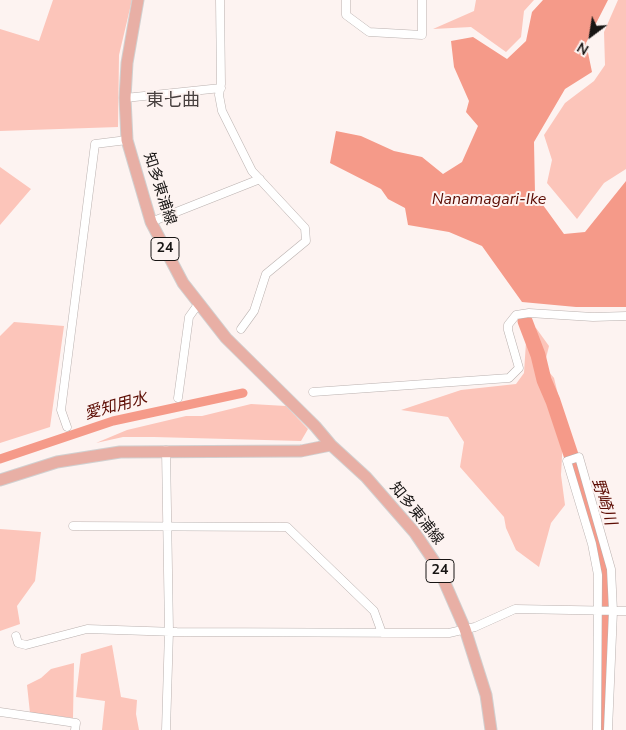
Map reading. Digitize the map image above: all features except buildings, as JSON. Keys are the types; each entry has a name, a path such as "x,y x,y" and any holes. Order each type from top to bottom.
{"main road":[{"name":"知多東浦線","path":"138,0 126,63 127,140 151,222 183,283 226,338 366,477 415,533 438,567 465,629 486,695 491,730"},
{"path":"0,480 57,462 120,452 166,450 302,451 331,444"}],"street":[{"path":"220,0 220,103 222,111 244,158 260,179 305,228 306,241 266,274 254,311 241,329"},
{"path":"346,0 346,15 369,32 422,35 422,0"},
{"path":"125,98 221,88"},
{"path":"67,427 61,410 95,144 127,140"},
{"path":"151,222 260,179"},
{"path":"178,398 189,317 199,303"},
{"path":"313,392 509,378 519,368 508,330 508,325 516,315 529,313 593,317 626,316"},
{"path":"166,450 169,631 166,730"},
{"path":"597,730 599,589 596,560 567,461 579,457 609,559 611,611 608,730"},
{"path":"73,526 287,527 374,611 382,633"},
{"path":"16,636 18,643 26,645 87,629 449,633 465,629 515,609 626,611"},
{"path":"0,712 76,723 75,730"}],"shaded area":[{"path":"53,0 132,0 119,55 118,127 0,131 0,29 39,41"},
{"path":"476,0 534,0 524,11 521,37 506,52 471,27 433,29 474,11"},
{"path":"618,0 626,0 626,169 604,183 577,219 547,183 552,160 544,135 565,103 594,81 605,65 604,32"},
{"path":"0,167 31,189 0,225"},
{"path":"14,322 64,326 50,427 0,443 0,336"},
{"path":"536,328 549,346 544,366 554,378 564,419 561,475 565,505 551,523 539,567 516,550 506,528 504,517 460,467 464,442 448,417 401,410 461,390 516,384 524,373 526,342"},
{"path":"251,404 286,406 308,429 301,441 123,437 96,443 127,430 186,416 202,416"},
{"path":"0,529 41,532 35,581 17,606 20,624 0,631"},
{"path":"112,645 121,697 137,700 136,714 139,730 102,730 105,701 76,697 81,654"},
{"path":"74,663 73,718 30,713 27,685 41,678 51,669"}],"water":[{"name":"Nanamagari-Ike","path":"543,0 608,0 586,43 592,72 565,89 534,142 535,194 564,234 585,232 626,181 626,307 576,307 522,302 482,246 449,232 408,225 405,208 388,199 381,189 330,163 336,131 361,136 394,151 422,157 443,174 462,162 478,126 466,112 469,101 454,67 451,41 473,37 507,59 526,41 532,12"}],"waterway":[{"name":"野崎川","path":"525,321 574,464 602,557 605,590 603,730"},
{"name":"愛知用水","path":"0,459 113,421 243,393"}],"district":[{"name":"東七曲","path":"173,102"}]}
